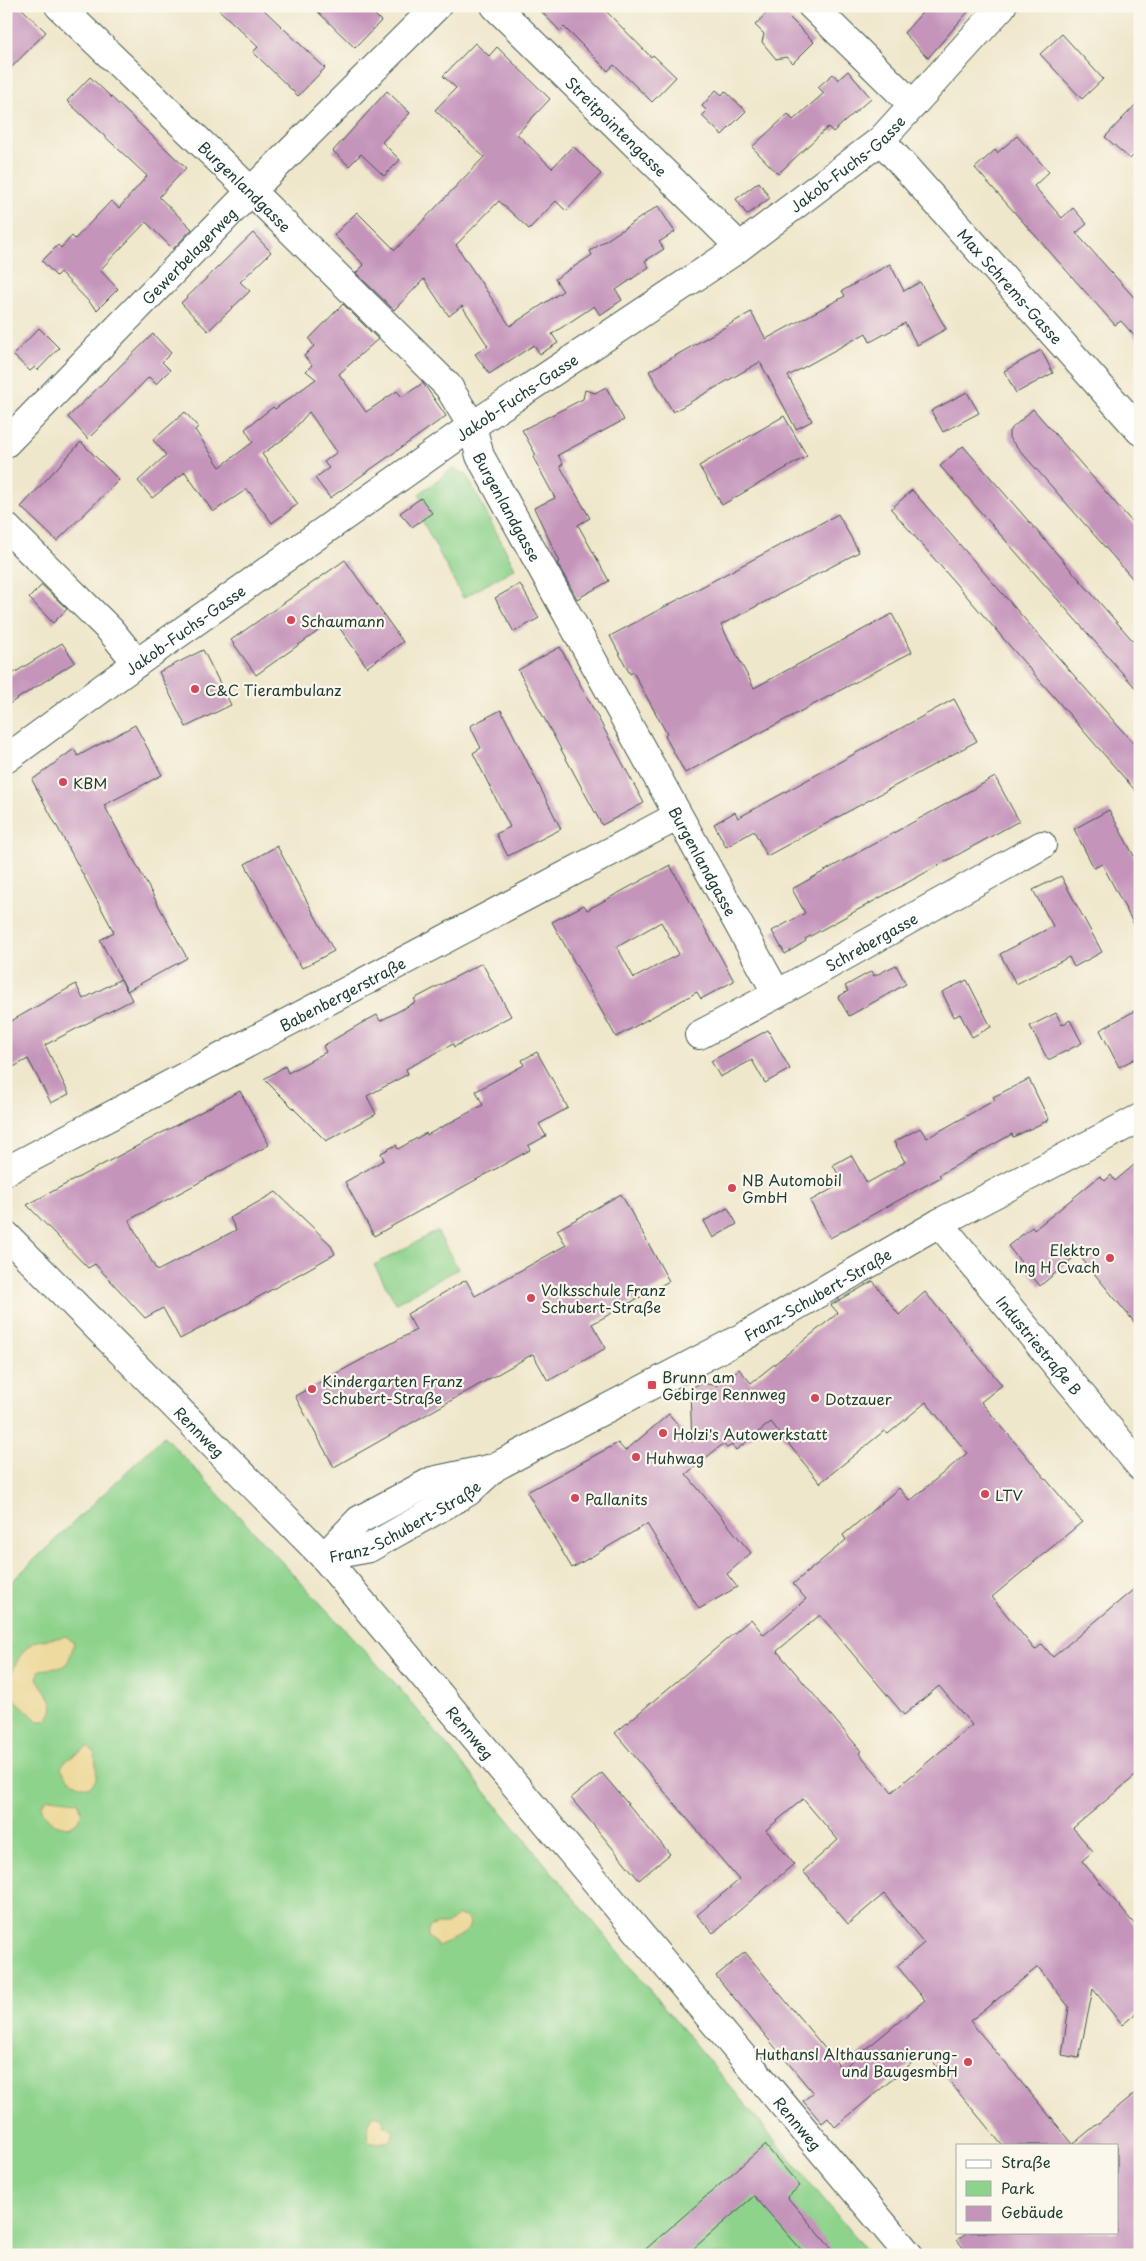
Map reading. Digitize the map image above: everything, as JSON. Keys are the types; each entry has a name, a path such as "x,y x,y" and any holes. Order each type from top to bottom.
{"street":[{"name":"Burgenlandgasse","path":"59,6 251,191 448,386 472,426 480,456 777,994"},
{"name":"Gewerbelagerweg","path":"6,443 251,191 437,6"},
{"name":"Streitpointengasse","path":"495,6 740,246"},
{"path":"812,6 913,105"},
{"name":"Jakob-Fuchs-Gasse","path":"6,759 137,663 472,426 728,256 881,140 1002,6"},
{"name":"Max Schrems-Gasse","path":"881,140 1140,431"},
{"path":"6,527 111,631 137,663"},
{"name":"Babenbergerstraße","path":"6,1171 678,816"},
{"name":"Schrebergasse","path":"699,1035 777,994 1042,845"},
{"name":"Franz-Schubert-Straße","path":"324,1557 359,1520 432,1481 493,1468 743,1337 938,1223 1140,1118"},
{"name":"Industriestraße B","path":"938,1223 1140,1466"},
{"name":"Rennweg","path":"6,1235 324,1557 908,2255"}],"green space":[{"path":"452,469 466,474 515,568 463,598 422,520 431,513 419,494"},
{"path":"437,1231 458,1269 396,1303 374,1265"},
{"path":"164,1436 394,1682 870,2255 6,2255 6,1587"}],"sand":[{"path":"66,1636 74,1643 67,1664 60,1668 40,1670 37,1678 50,1699 52,1709 51,1715 46,1721 37,1721 11,1696 6,1688 24,1650 38,1641"},
{"path":"88,1747 95,1754 97,1778 90,1787 85,1787 72,1781 61,1767 68,1759"},
{"path":"48,1798 78,1801 82,1813 77,1822 69,1827 55,1824 51,1821 45,1815 41,1805"},
{"path":"458,1915 466,1917 470,1924 467,1931 460,1936 438,1946 427,1936 429,1927 447,1924"},
{"path":"379,2115 384,2121 384,2126 388,2126 394,2132 390,2141 379,2143 368,2141 367,2131 370,2122 373,2116"}],"building":[{"path":"12,6 19,6 46,32 6,73 6,12"},
{"path":"215,6 260,6 325,68 298,96 253,52 258,47"},
{"path":"312,6 366,6 381,21 355,48"},
{"path":"536,6 601,6 651,57 653,55 676,77 652,102 614,65 608,71 564,27 560,31"},
{"path":"773,6 778,6 814,42 793,63 786,57 776,59 762,42 764,34 755,25"},
{"path":"928,6 973,6 928,58 904,33"},
{"path":"1062,34 1103,79 1082,99 1040,54"},
{"path":"475,43 489,56 497,47 550,99 517,134 552,168 573,146 601,174 566,211 556,201 529,229 499,201 456,245 510,326 563,291 555,279 592,255 590,251 658,206 675,232 659,242 664,249 645,261 649,267 616,290 622,300 600,315 594,306 552,334 558,343 540,354 534,345 489,374 475,354 488,346 462,306 449,316 424,279 394,310 356,273 364,265 334,235 357,212 395,250 484,157 435,110 456,88 443,76"},
{"path":"848,71 871,98 833,132 828,127 778,174 752,147 788,114 793,120 824,93 818,87 833,74 838,80"},
{"path":"90,77 186,168 159,197 192,229 173,249 146,222 100,270 118,289 97,310 60,272 56,276 42,261 58,245 61,248 72,236 75,239 111,201 119,208 147,176 67,101"},
{"path":"716,90 722,95 725,91 746,111 722,135 702,116 707,111 702,106"},
{"path":"387,91 410,113 382,142 400,160 384,176 361,154 349,166 333,151"},
{"path":"1140,100 1140,149 1130,159 1105,137"},
{"path":"1017,136 1049,172 1034,186 1062,218 1073,208 1087,224 1076,233 1140,304 1140,342 1121,321 1115,325 975,168 995,150 997,153"},
{"path":"759,182 770,198 747,215 736,199"},
{"path":"253,233 271,252 240,282 250,291 208,331 181,303"},
{"path":"890,264 904,291 920,282 946,329 917,345 905,323 870,342 866,333 788,376 812,421 796,429 760,362 673,412 649,371 751,312 766,339 845,296 842,291"},
{"path":"343,304 378,339 339,374 366,412 397,391 402,397 423,383 446,416 330,498 315,478 329,468 324,462 337,452 309,412 288,436 262,454 298,504 272,523 247,489 213,512 185,472 152,498 138,481 166,455 153,440 185,412 198,427 195,430 220,467 253,442 245,429 273,407 275,409 316,379 306,371 312,365 304,356 314,346 309,339"},
{"path":"39,328 59,348 38,370 35,367 30,371 13,355"},
{"path":"153,334 171,353 162,362 170,370 156,384 149,377 88,439 68,417"},
{"path":"1041,350 1053,373 1016,393 1004,371"},
{"path":"606,387 624,420 558,455 563,464 560,466 590,518 578,525 609,581 577,599 557,563 560,562 534,508 555,498 533,457 536,455 522,430 583,399 585,390 595,393"},
{"path":"967,392 979,413 943,432 931,411"},
{"path":"1033,409 1140,531 1140,587 1009,438 1009,431"},
{"path":"784,416 807,456 722,505 699,466"},
{"path":"81,442 119,480 57,541 21,507"},
{"path":"963,446 1140,649 1140,693 940,466"},
{"path":"912,490 1140,751 1140,796 891,509"},
{"path":"421,498 432,513 412,527 400,513"},
{"path":"838,514 859,552 721,625 754,688 892,614 912,652 685,773 665,736 667,734 633,672 630,674 610,636"},
{"name":"Schaumann","path":"345,560 403,642 367,667 334,620 256,675 231,640"},
{"path":"520,584 539,618 514,632 495,598"},
{"path":"42,585 67,609 53,623 29,598"},
{"path":"62,643 75,662 6,706 6,678"},
{"path":"560,647 644,803 602,825 518,670"},
{"name":"C&C Tierambulanz","path":"203,650 231,705 186,727 159,672"},
{"path":"954,699 977,741 767,856 754,831 726,847 714,824 735,812 738,818"},
{"path":"501,710 561,829 508,856 496,834 510,827 473,753 481,748 470,726"},
{"path":"135,725 162,775 104,805 187,958 127,991 100,940 114,932 32,780 74,749 78,756"},
{"path":"995,777 1019,821 805,939 806,941 785,954 772,931 805,913 792,889"},
{"path":"1109,810 1140,867 1140,936 1102,864 1094,868 1074,829"},
{"path":"277,846 334,951 302,968 245,864"},
{"path":"670,865 734,981 701,999 697,992 616,1037 552,922 584,905 587,910","holes":["661,922 679,954 634,978 617,947"]},
{"path":"1061,876 1102,952 1074,967 1069,957 1016,984 1000,954 1053,926 1033,890"},
{"path":"482,963 511,1016 454,1047 453,1044 406,1069 408,1074 367,1096 376,1114 326,1141 264,1079 285,1066 288,1073 326,1052 323,1046 360,1024 377,1015 380,1021 416,1002 414,999"},
{"path":"896,965 906,984 849,1016 838,997 848,991 845,986 872,971 874,976"},
{"path":"121,979 132,1000 45,1045 69,1094 51,1103 28,1059 6,1071 6,1024 76,984 83,999"},
{"path":"967,980 991,1027 972,1037 960,1014 954,1017 942,992"},
{"path":"1140,1008 1140,1056 1119,1067 1100,1030"},
{"path":"1056,1013 1062,1025 1070,1020 1082,1043 1048,1060 1030,1026"},
{"path":"768,1030 790,1069 765,1083 752,1060 720,1077 711,1061"},
{"path":"537,1052 568,1108 539,1124 546,1136 528,1146 530,1150 374,1236 345,1182 384,1160 381,1153 396,1145 398,1149 483,1105 476,1091 524,1065 522,1060"},
{"path":"1029,1079 1049,1120 1013,1137 1012,1134 939,1175 941,1177 830,1238 810,1201 843,1183 833,1165 851,1155 867,1183 905,1162 894,1142 920,1128 927,1138 995,1100 993,1097"},
{"path":"240,1091 269,1145 129,1220 157,1271 236,1230 230,1218 276,1192 330,1244 335,1254 180,1339 163,1308 145,1318 95,1264 88,1268 27,1205"},
{"name":"Elektro Ing H Cvach","path":"1140,1160 1140,1329 1078,1254 1040,1286 1008,1246 1032,1227 1034,1230 1100,1176 1105,1181 1111,1175 1115,1181"},
{"name":"Volksschule Franz Schubert-Straße","path":"621,1194 669,1281 592,1324 606,1348 548,1381 533,1354 334,1467 295,1396 416,1330 407,1314 466,1280 475,1296 566,1245 557,1230"},
{"path":"728,1208 737,1224 713,1238 704,1221"},
{"path":"873,1281 899,1315 925,1292 1002,1385 981,1402 1082,1522 992,1597 1035,1650 1042,1644 1053,1657 1140,1584 1140,1772 1073,1828 1093,1851 1082,1861 1140,1931 1140,2010 1122,2025 1093,1989 1079,2058 1062,2055 1069,2007 1038,1967 970,2021 1073,2144 1001,2144 925,2052 835,2127 828,2118 822,2123 803,2101 813,2093 716,1976 745,1952 842,2069 925,2000 897,1966 924,1943 884,1894 848,1924 803,1871 838,1840 803,1799 766,1830 794,1864 713,1933 697,1915 739,1880 615,1733 751,1619 764,1635 806,1599 793,1584 846,1540 843,1535 899,1488 910,1501 967,1453 926,1402 888,1434 884,1431 820,1483 771,1422 736,1450 732,1445 727,1448 723,1444 686,1474 751,1553 727,1574 737,1587 699,1609 647,1524 572,1568 527,1492 618,1443 625,1451 669,1414 692,1442 690,1391 693,1387 701,1383 718,1386 739,1369 751,1383 838,1313 831,1305","holes":["820,1615 904,1715 939,1686 972,1725 892,1792 859,1753 861,1751 777,1651"]},
{"path":"602,1773 670,1854 639,1880 571,1798"},
{"path":"1140,2089 1140,2255 969,2255 957,2240 964,2234 1118,2234 1118,2144 1073,2144"},
{"path":"765,2145 800,2186 787,2197 837,2255 806,2255 754,2196 686,2255 639,2255"}],"place":[{"name":"Schaumann","path":"291,620"},
{"name":"C&C Tierambulanz","path":"195,689"},
{"name":"KBM","path":"63,782"},
{"name":"NB Automobil GmbH","path":"732,1188"},
{"name":"Elektro Ing H Cvach","path":"1110,1258"},
{"name":"Volksschule Franz Schubert-Straße","path":"531,1298"},
{"name":"Brunn am Gebirge Rennweg","path":"652,1385"},
{"name":"Kindergarten Franz Schubert-Straße","path":"312,1389"},
{"name":"Dotzauer","path":"815,1398"},
{"name":"Holzi's Autowerkstatt","path":"663,1433"},
{"name":"Huhwag","path":"636,1457"},
{"name":"LTV","path":"985,1494"},
{"name":"Pallanits","path":"575,1498"},
{"name":"Huthansl Althaussanierung- und BaugesmbH","path":"968,2062"}]}
